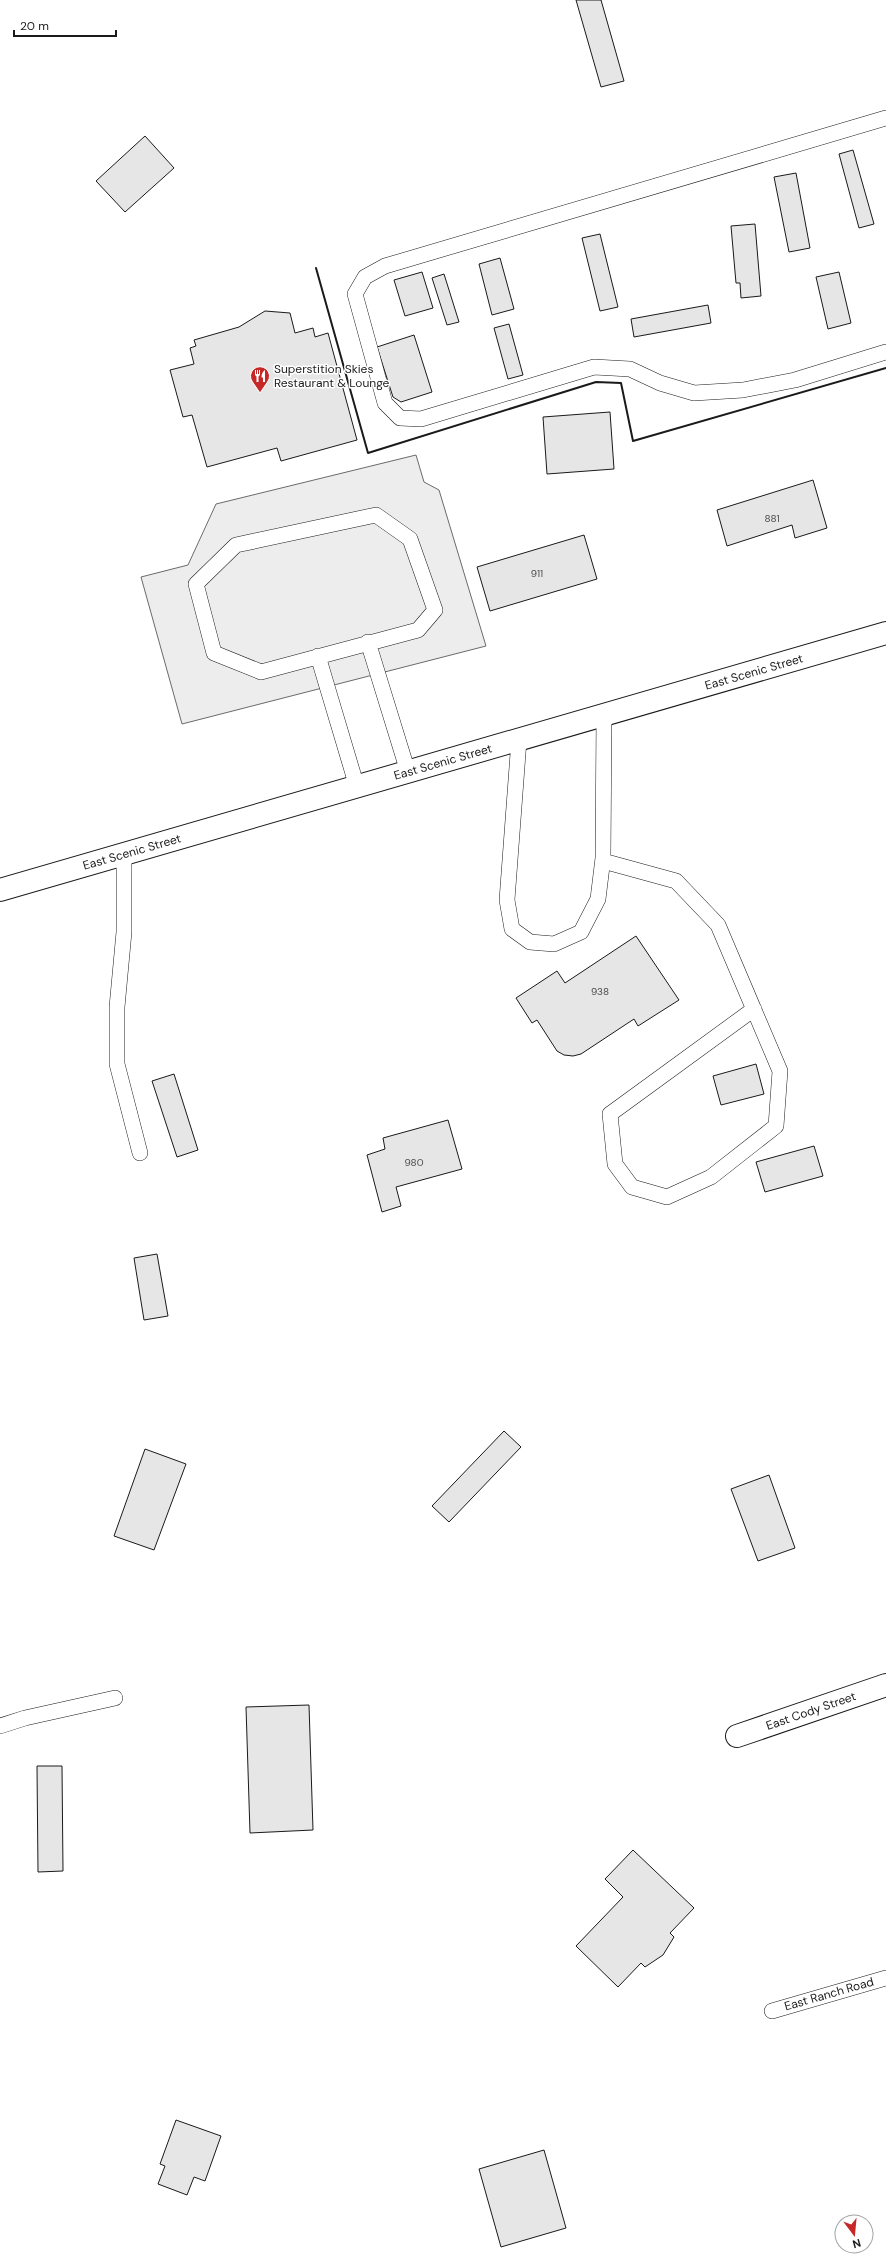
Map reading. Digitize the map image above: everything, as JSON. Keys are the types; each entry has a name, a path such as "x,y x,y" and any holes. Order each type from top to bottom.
{"street":[{"name":"East Scenic Street","path":"0,890 886,633"},
{"name":"East Cody Street","path":"737,1736 886,1685"}],"lane":[{"path":"886,118 385,266 365,277 355,294 385,403 400,418 421,419 594,367 630,369 660,384 694,393 743,390 794,380 886,352"},
{"path":"376,515 410,539 435,610 418,630 318,656 261,672 214,653 196,584 236,545 376,515"},
{"path":"368,642 408,772"},
{"path":"318,656 357,787"},
{"path":"519,740 507,900 512,929 530,942 554,944 581,932 598,900 603,861 604,715"},
{"path":"124,854 124,932 116,1007 117,1064 140,1152"},
{"path":"603,861 676,881 718,925 754,1009 780,1071 776,1126 711,1177 667,1197 632,1188 615,1164 610,1114 754,1009"},
{"path":"0,1726 25,1718 115,1698"},
{"name":"East Ranch Road","path":"772,2011 886,1978"}],"shaded area":[{"path":"416,455 424,482 439,490 486,646 182,724 141,577 188,565 216,504"}],"building":[{"path":"576,0 601,0 624,81 601,87"},
{"path":"145,136 174,168 125,212 96,181"},
{"path":"853,150 874,224 859,228 839,154"},
{"path":"796,173 810,248 789,252 774,177"},
{"path":"755,224 761,296 741,298 740,283 736,283 731,226"},
{"path":"600,234 618,307 600,311 582,238"},
{"path":"500,258 514,309 492,315 479,264"},
{"path":"422,272 433,308 405,316 394,280"},
{"path":"839,272 851,323 828,329 816,277"},
{"path":"444,274 459,322 447,325 432,278"},
{"path":"708,305 711,323 634,337 631,319"},
{"name":"Superstition Skies Restaurant & Lounge","path":"265,311 290,313 295,333 313,328 315,337 328,333 357,440 281,461 277,448 207,467 192,415 183,417 170,370 194,364 190,348 196,346 194,340 239,327"},
{"path":"509,324 523,375 508,379 494,328"},
{"path":"414,335 432,392 401,402 393,397 377,347"},
{"path":"610,412 614,469 547,474 543,417"},
{"path":"813,480 827,528 795,538 792,525 727,546 717,510"},
{"path":"584,535 597,579 490,611 477,567"},
{"path":"636,936 679,1000 638,1026 634,1019 581,1054 573,1056 564,1055 557,1051 537,1020 532,1023 516,998 557,971 565,983"},
{"path":"756,1064 764,1094 721,1105 713,1076"},
{"path":"174,1074 198,1150 177,1157 152,1081"},
{"path":"448,1120 462,1169 396,1187 401,1206 382,1212 367,1155 385,1149 383,1138"},
{"path":"814,1146 823,1176 765,1192 756,1162"},
{"path":"157,1254 168,1316 144,1320 134,1258"},
{"path":"504,1431 521,1447 449,1522 432,1506"},
{"path":"145,1449 186,1464 154,1550 114,1536"},
{"path":"769,1475 795,1548 758,1561 731,1489"},
{"path":"309,1705 313,1830 250,1833 246,1707"},
{"path":"37,1766 62,1766 63,1871 38,1872"},
{"path":"633,1850 694,1908 670,1933 674,1937 663,1955 645,1967 641,1963 618,1987 576,1946 623,1897 605,1879"},
{"path":"176,2120 221,2136 205,2181 194,2177 187,2195 158,2184 165,2166 160,2164"},
{"path":"544,2150 566,2228 501,2247 479,2169"}],"wall":[{"path":"316,268 368,453 596,382 621,383 633,441 886,368"}],"place":[{"name":"Superstition Skies Restaurant & Lounge","path":"260,393"}]}
